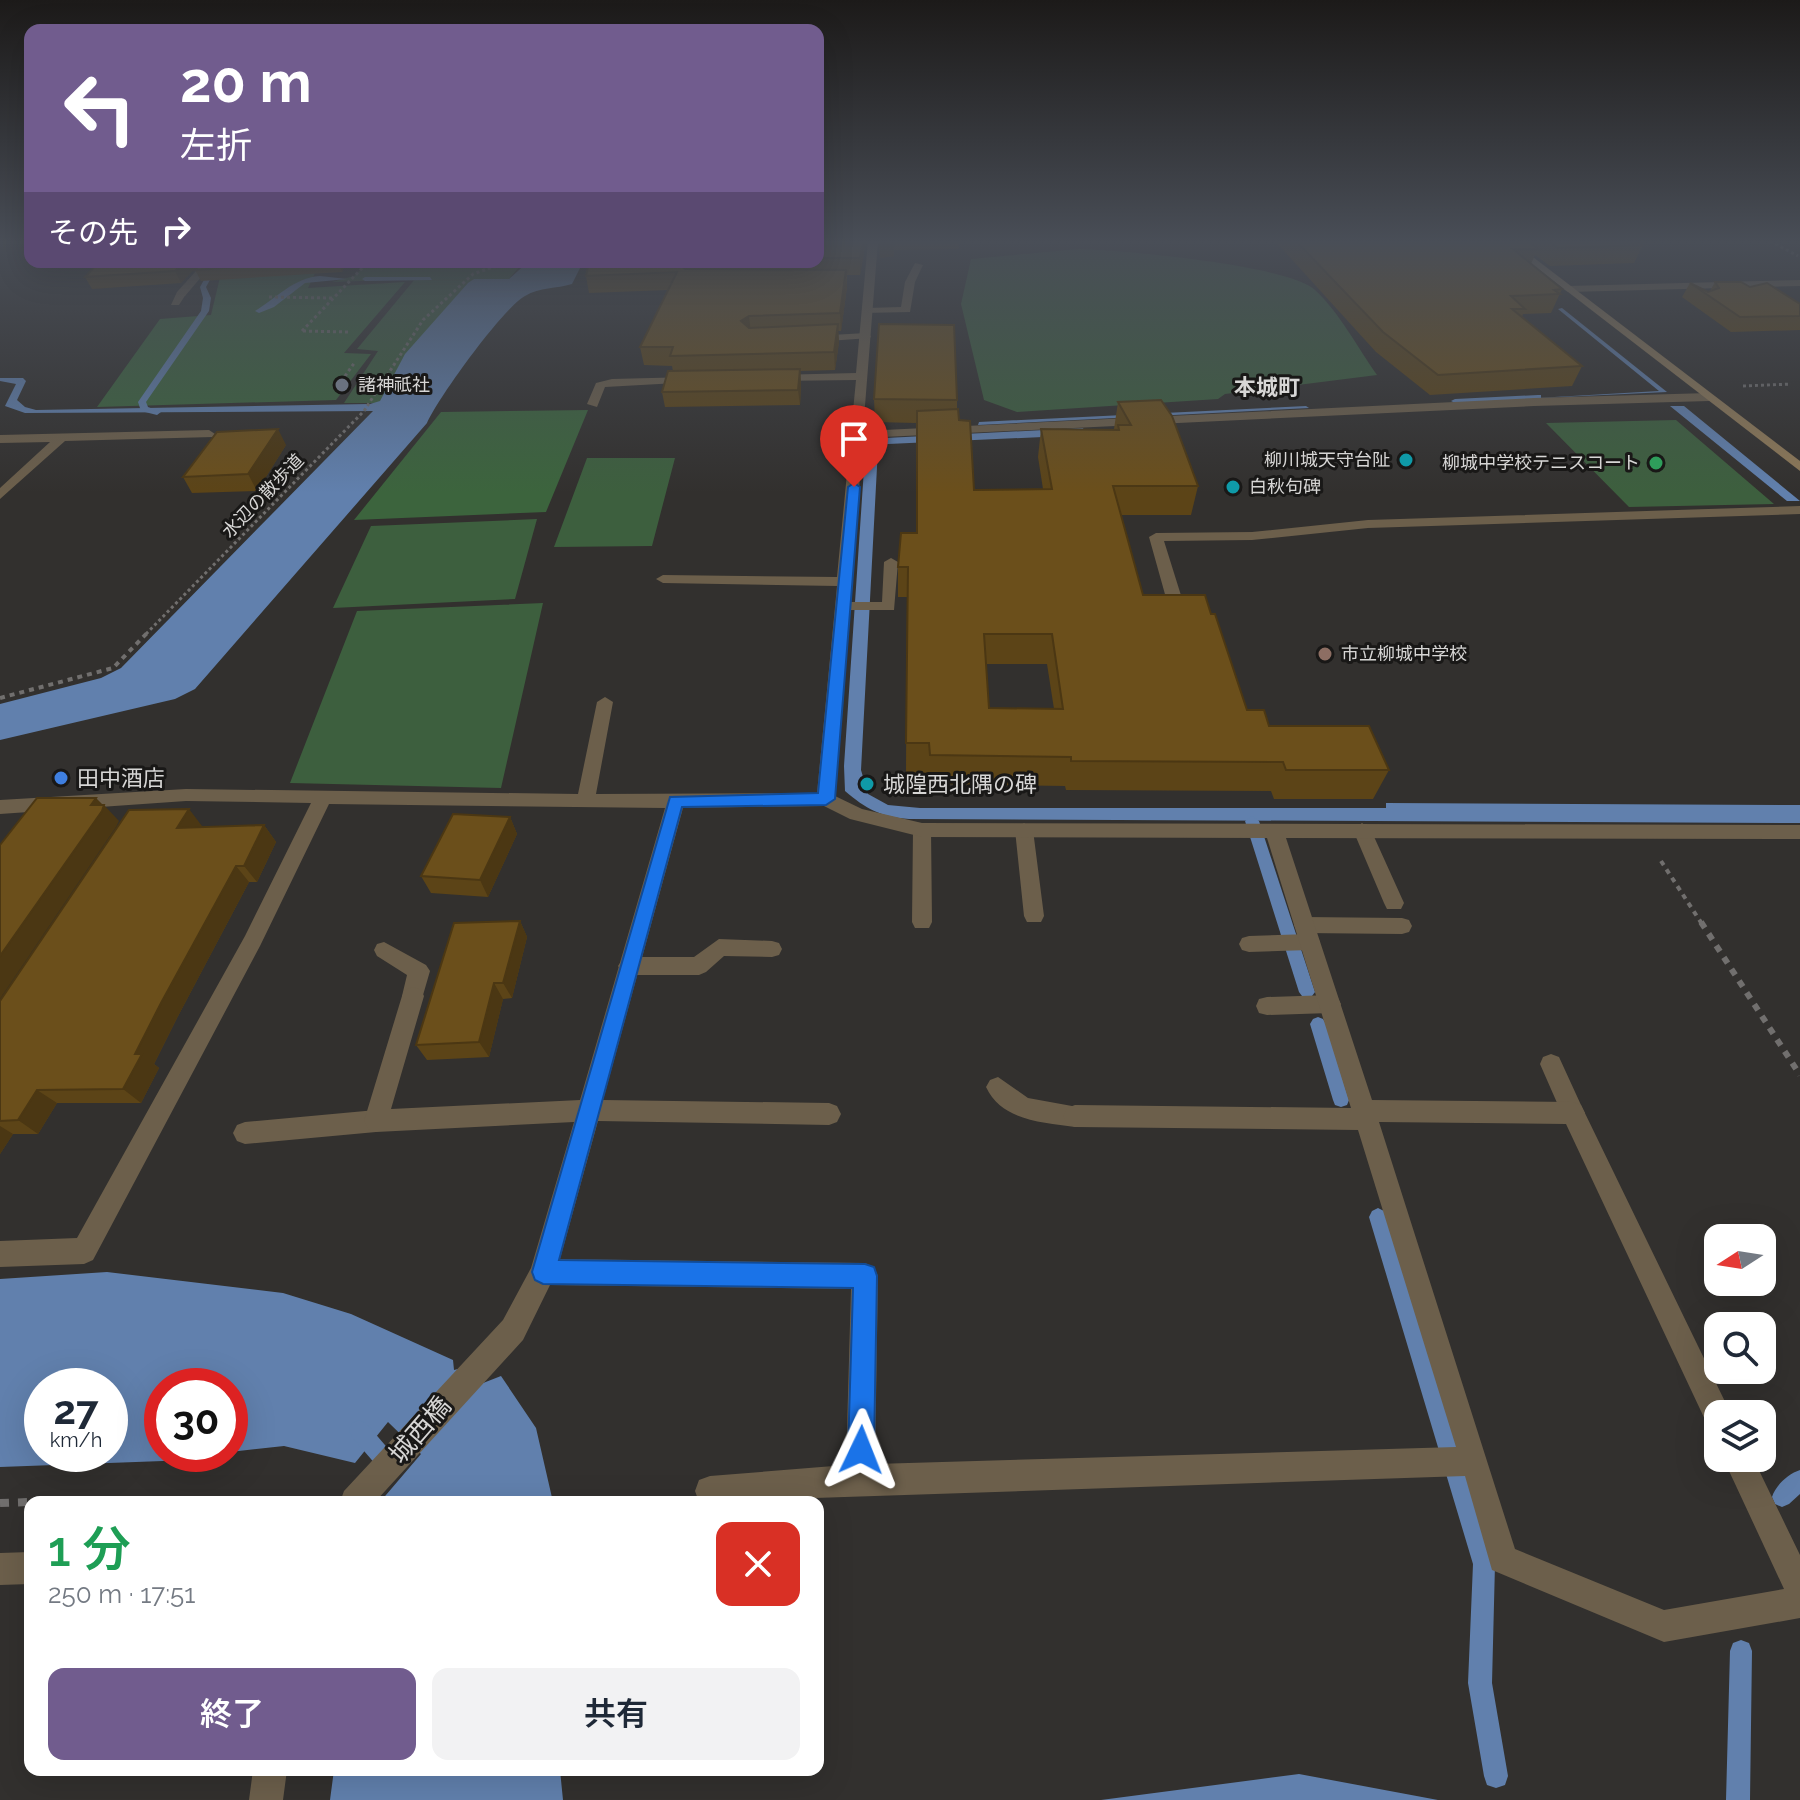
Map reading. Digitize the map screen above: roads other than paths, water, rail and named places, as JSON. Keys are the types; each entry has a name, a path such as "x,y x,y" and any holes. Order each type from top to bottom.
{"main road":[{"path":"1615,325 1800,467"}],"street":[{"path":"826,799 849,608 845,582 866,325"},
{"path":"797,339 866,336"},
{"path":"757,378 863,376"},
{"path":"593,404 600,385 612,382 712,379"},
{"path":"858,435 1534,402 1709,397"},
{"path":"0,439 209,434"},
{"path":"0,495 63,436"},
{"path":"1176,605 1156,537 1252,536 1368,524 1798,510"},
{"path":"849,608 889,607 891,562"},
{"path":"663,579 845,582"},
{"path":"586,801 605,702"},
{"path":"134,821 150,797"},
{"path":"0,807 150,797 676,802 826,799 857,814 922,830 1800,832"},
{"path":"0,1254 84,1251 253,940 323,797"},
{"name":"城西橋","path":"365,1492 513,1330 543,1272 676,802"},
{"path":"922,830 922,922"},
{"path":"1024,830 1034,916"},
{"path":"1270,830 1299,938 1330,1004 1365,1115 1458,1460 1503,1559 1664,1626 1800,1602"},
{"path":"1362,830 1394,903"},
{"path":"1249,944 1402,926"},
{"path":"629,966 699,966 719,947 772,949"},
{"path":"376,1121 419,971 384,950"},
{"path":"1267,1006 1330,1004"},
{"path":"1551,1064 1710,1400"},
{"path":"998,1087 1022,1108 1075,1116 1573,1113"},
{"path":"245,1133 376,1121 589,1110 829,1114"},
{"path":"543,1272 865,1276 860,1479"},
{"path":"710,1491 860,1479 1458,1460"},
{"path":"1745,1472 1800,1589"},
{"path":"0,1569 24,1568"},
{"path":"266,1800 269,1776"}],"water":[{"path":"431,325 495,325 457,375 427,423 195,689 175,699 0,740 0,704 101,678 121,668 373,411 25,413 5,406 16,384 0,381 0,378 23,378 26,381 17,400 25,407 36,410 370,404 380,401 405,354"},
{"path":"1578,325 1583,325 1667,392 1520,399 1659,391"},
{"path":"1670,406 1684,406 1800,501 1787,501"},
{"path":"1309,408 978,425 979,422"},
{"path":"1083,428 1086,435 888,444 878,448 861,770 868,794 888,805 920,808 1386,808 1386,803 1800,805 1800,823 909,819 882,814 867,807 845,791 844,766 866,439"},
{"path":"107,1272 283,1293 351,1314 453,1360 454,1370 462,1368 478,1385 501,1376 536,1428 552,1496 385,1496 421,1454 388,1422 355,1463 284,1446 248,1450 248,1368 144,1368 144,1462 128,1462 128,1368 24,1368 24,1466 0,1467 0,1279"},
{"path":"1299,1774 1438,1800 1101,1800"},
{"path":"333,1776 561,1776 563,1800 330,1800"}],"waterway":[{"path":"157,412 144,409 142,402 195,325"},
{"path":"1455,401 1538,397"},
{"path":"1252,821 1307,992"},
{"path":"1318,1024 1341,1100"},
{"path":"1378,1217 1484,1564 1480,1683 1496,1776"},
{"path":"359,1430 390,1466"},
{"path":"1782,1497 1800,1480"},
{"path":"1738,1800 1741,1651"}],"place":[{"name":"諸神祇社","path":"342,385"},
{"name":"柳川城天守台阯","path":"1406,460"},
{"name":"柳城中学校テニスコート","path":"1656,463"},
{"name":"白秋句碑","path":"1233,487"},
{"name":"市立柳城中学校","path":"1325,654"},
{"name":"田中酒店","path":"61,778"},
{"name":"城隍西北隅の碑","path":"867,784"}],"district":[{"name":"本城町","path":"1267,387"}]}
